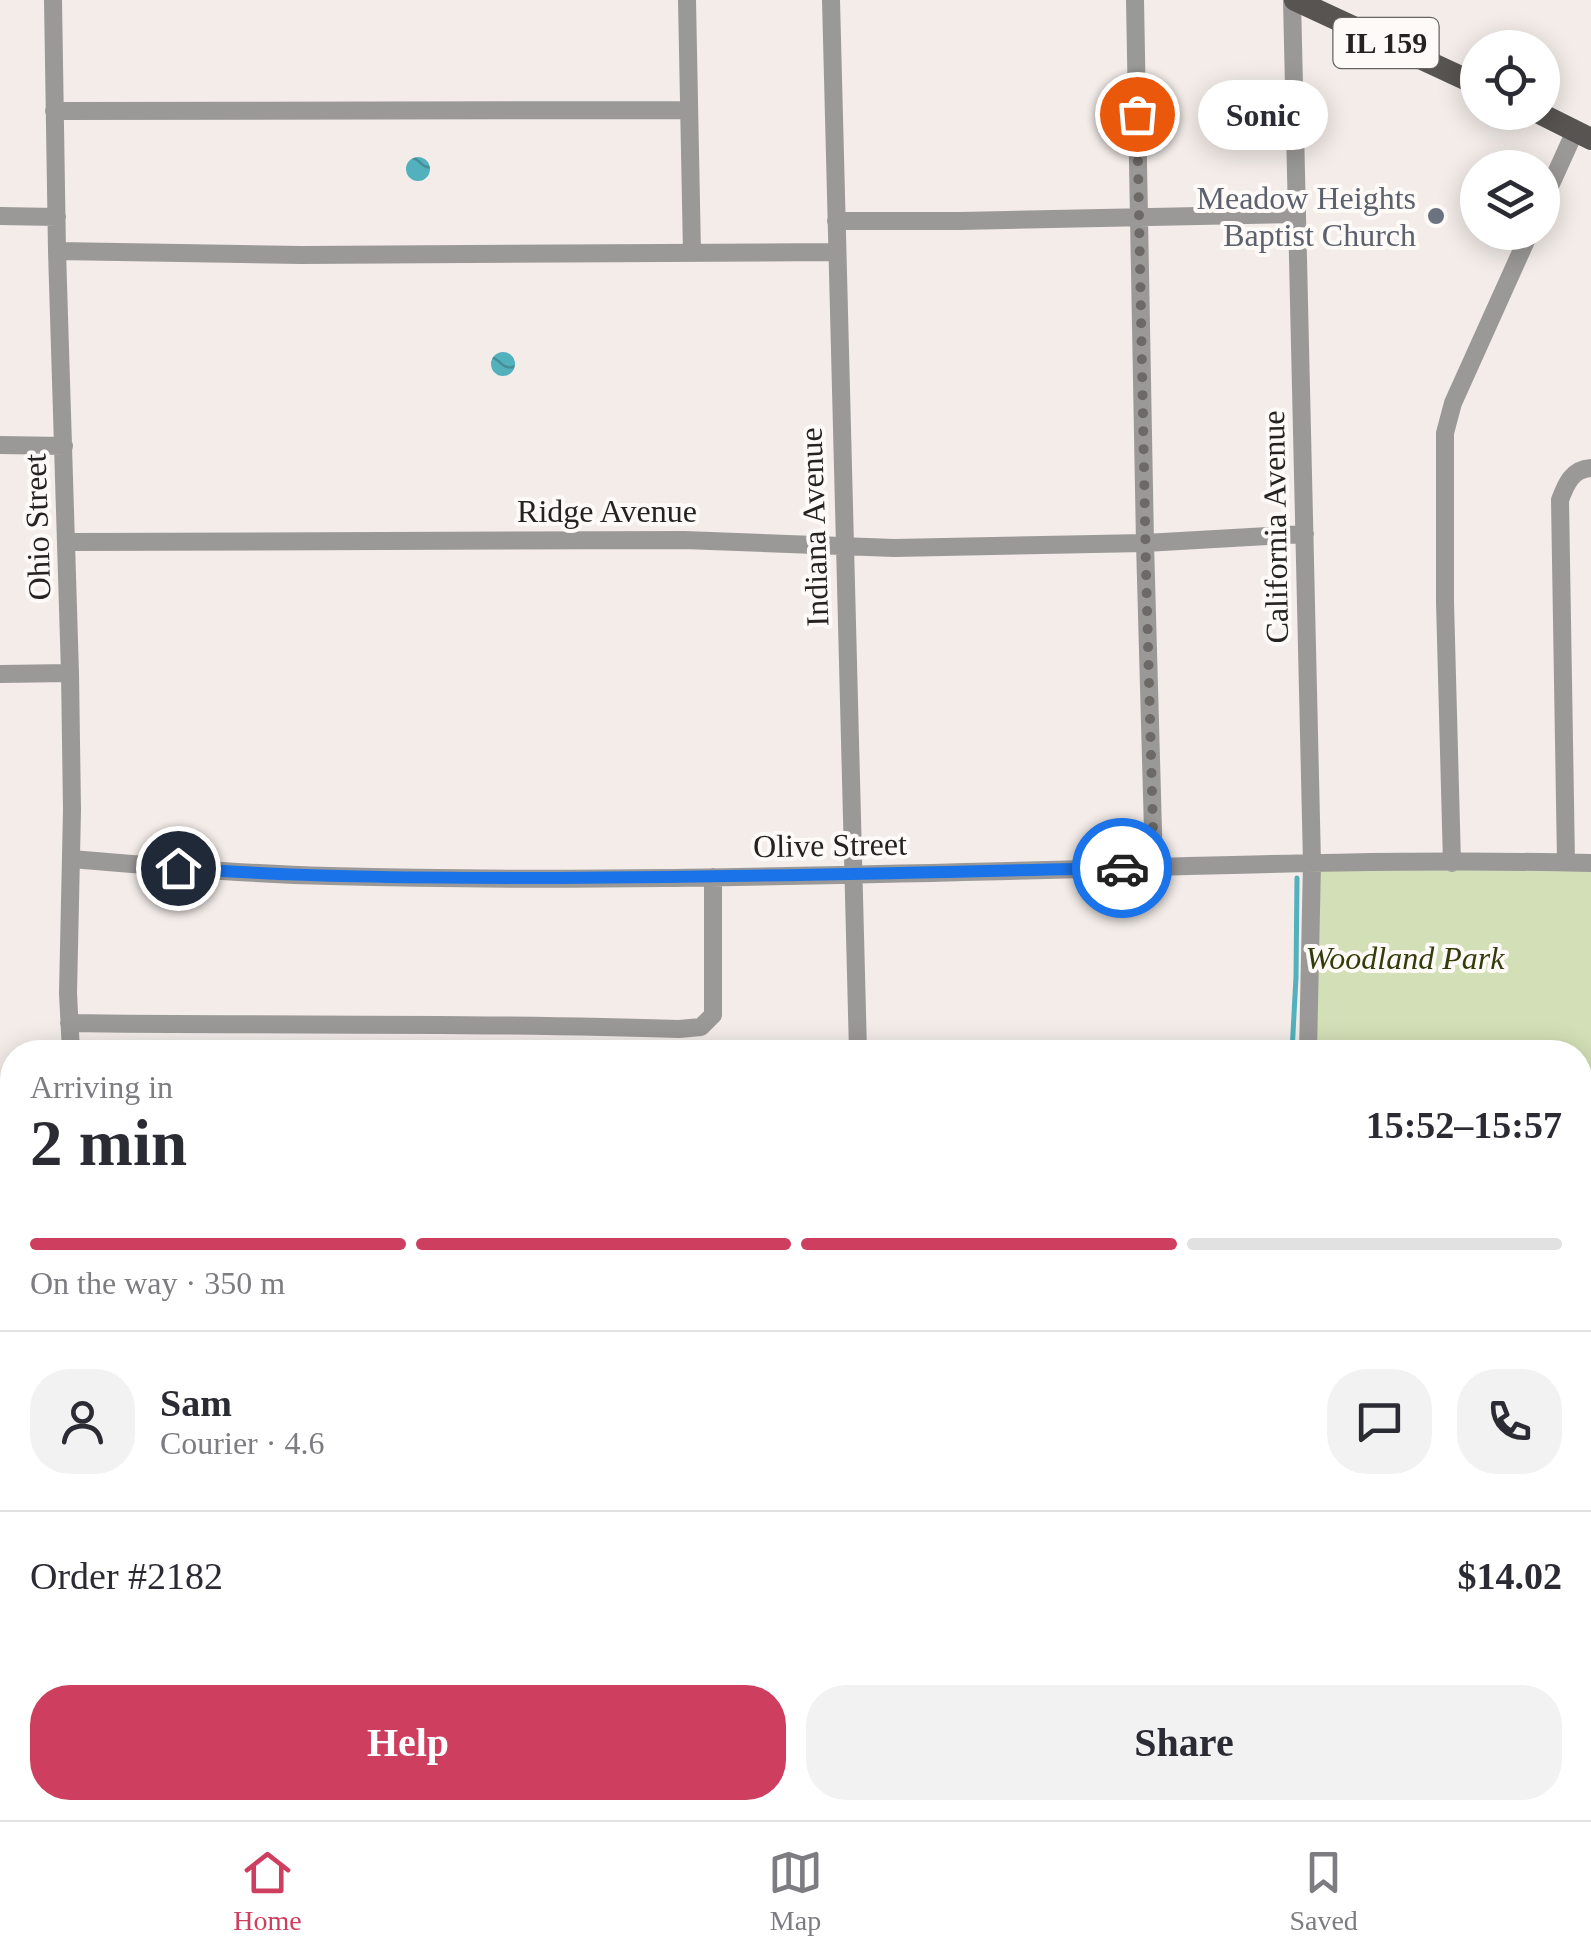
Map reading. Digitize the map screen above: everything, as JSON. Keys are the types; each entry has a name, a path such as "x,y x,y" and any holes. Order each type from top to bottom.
{"main road":[{"name":"IL 159","path":"1294,0 1460,76"},
{"path":"1560,124 1583,135"}],"street":[{"name":"Ohio Street","path":"53,0 68,542 70,1040"},
{"path":"686,0 692,253"},
{"name":"Indiana Avenue","path":"831,0 858,1040"},
{"path":"1136,0 1154,867"},
{"name":"California Avenue","path":"1294,0 1312,864 1308,1040"},
{"path":"54,110 689,110"},
{"path":"1560,174 1583,135"},
{"path":"836,221 1297,214"},
{"path":"0,216 57,217"},
{"path":"1452,863 1444,602 1444,434 1452,403 1522,250"},
{"path":"58,251 301,255 836,252"},
{"path":"0,445 64,446"},
{"path":"1566,862 1560,500 1568,480 1588,468"},
{"name":"Ridge Avenue","path":"68,542 684,540 894,548 1145,543 1305,534"},
{"path":"0,674 70,673"},
{"name":"Olive Street","path":"71,859 214,871 444,878 1591,863"},
{"path":"69,1022 701,1027 714,1015 713,877"}],"green space":[{"name":"Woodland Park","path":"1312,863 1591,865 1591,1040 1306,1040"}],"water":[{"path":"418,157 427,160 427,178 418,181 409,178 406,169 409,160"},
{"path":"503,352 512,355 512,373 503,376 494,373 491,364 494,355"}],"waterway":[{"path":"1293,1040 1297,878"}],"way so far":[{"path":"1122,868 1154,867 1137,114"}],"place":[{"name":"Sonic","path":"1137,114"},
{"name":"Meadow Heights Baptist Church","path":"1436,216"}],"route":[{"path":"178,868 444,878 1122,868"}]}
